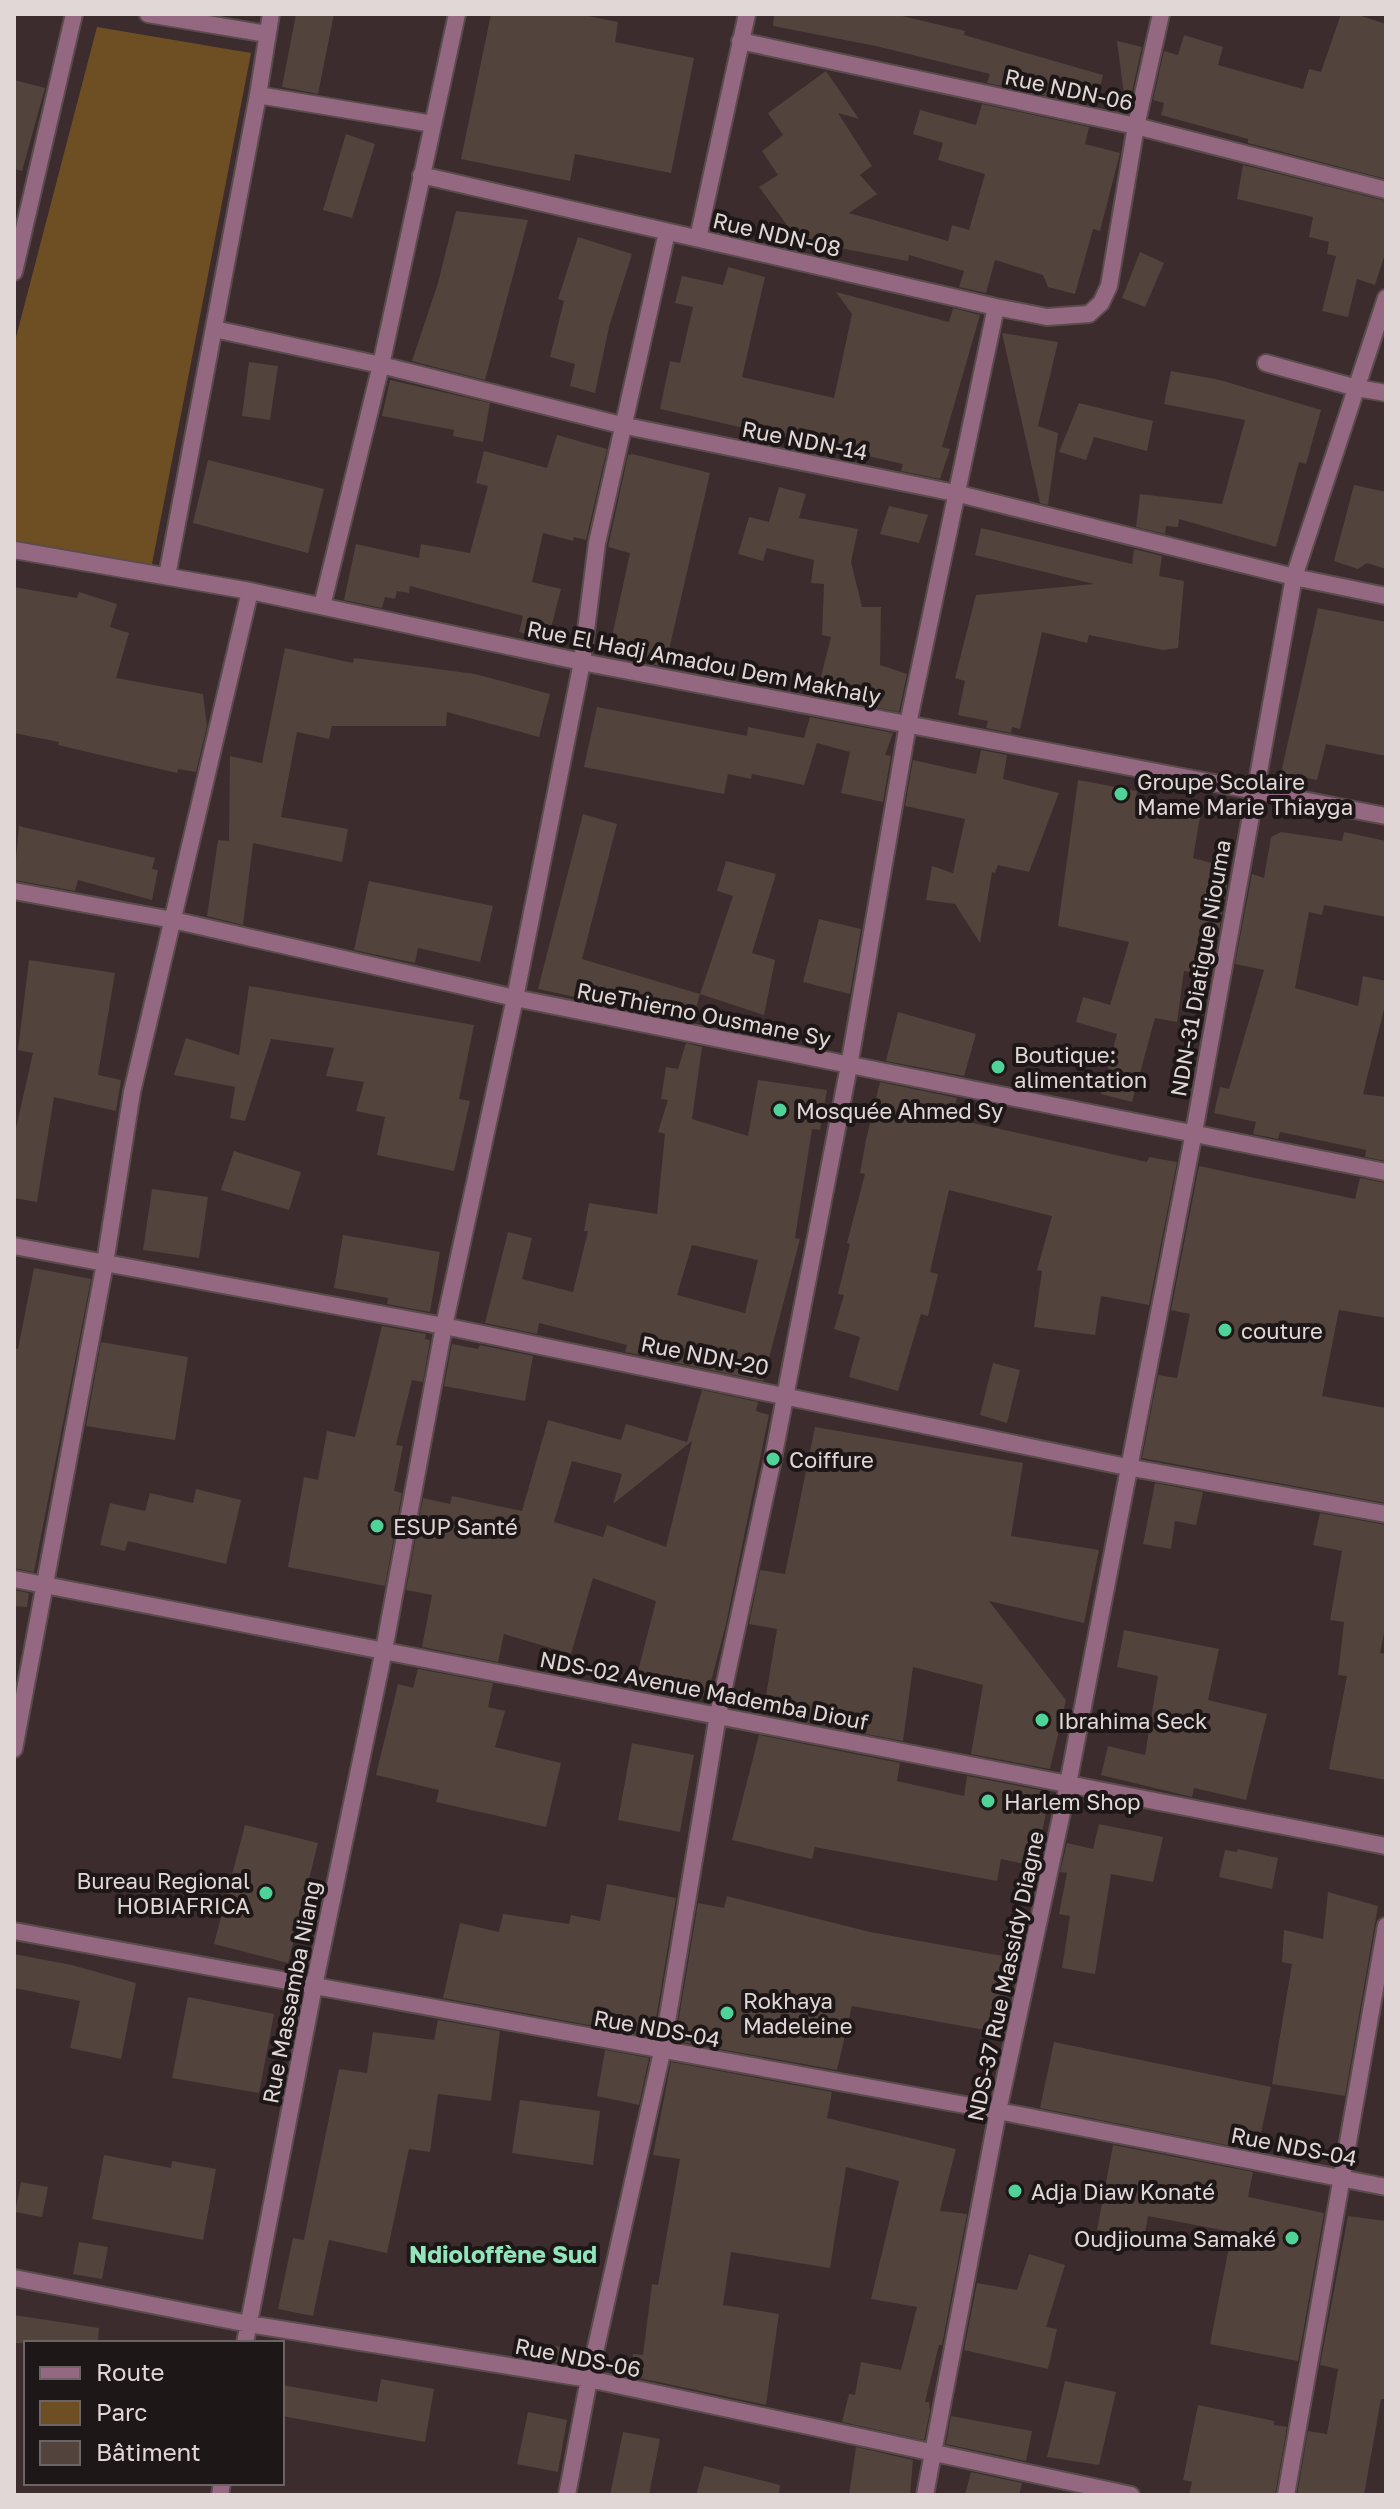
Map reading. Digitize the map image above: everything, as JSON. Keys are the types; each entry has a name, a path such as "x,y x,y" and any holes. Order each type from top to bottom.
{"street":[{"path":"15,262 74,14"},
{"path":"148,14 267,34"},
{"path":"167,576 271,14"},
{"path":"322,606 381,365 457,14"},
{"path":"698,238 747,14"},
{"path":"1136,126 1161,14"},
{"name":"Rue NDN-06","path":"740,41 1136,126 1386,190"},
{"path":"258,95 433,124"},
{"name":"Rue NDN-08","path":"421,175 996,307 1071,318 1089,314 1101,303 1109,286 1136,126"},
{"name":"Rue Massamba Niang","path":"245,2341 314,1986 384,1650 444,1326 515,998 582,662 597,543 621,425 667,232"},
{"name":"NDN-31 Diatigue Niouma","path":"1127,1467 1194,1132 1294,577 1386,298"},
{"path":"567,2495 589,2379 662,2052 718,1715 786,1394 849,1066 908,724 996,307"},
{"name":"Rue NDN-14","path":"214,329 381,365 621,425 955,493 1294,577 1386,596"},
{"path":"1266,363 1386,393"},
{"name":"Rue El Hadj Amadou Dem Makhaly","path":"14,550 250,591 582,662 1386,816"},
{"path":"14,1749 105,1263 132,1092 250,591"},
{"name":"RueThierno Ousmane Sy","path":"14,891 173,920 515,998 1386,1172"},
{"name":"Rue NDN-20","path":"14,1246 444,1326 786,1394 1127,1467 1386,1514"},
{"name":"NDS-37 Rue Massidy Diagne","path":"925,2495 998,2111 1068,1784 1127,1467"},
{"name":"NDS-02 Avenue Mademba Diouf","path":"14,1579 1386,1846"},
{"path":"1286,2495 1386,1926"},
{"name":"Rue NDS-04","path":"14,1931 662,2052 998,2111 1386,2187"},
{"name":"Rue NDS-06","path":"14,2278 249,2324 589,2379 932,2455 1131,2495"}],"green space":[{"path":"97,27 251,53 151,569 14,545 14,345"}],"building":[{"path":"296,14 334,14 318,94 282,87"},
{"path":"491,14 577,14 618,22 615,42 694,58 671,173 575,154 570,181 461,159"},
{"path":"774,14 894,14 965,31 964,35 1103,75 1095,106 987,83 990,74 876,46 773,26"},
{"path":"1341,14 1355,14 1386,24 1386,179 1248,143 1248,139 1161,115 1164,103 1153,100 1164,51 1178,55 1184,35 1223,47 1218,65 1303,89 1309,69 1321,72"},
{"path":"1117,41 1142,47 1131,96 1124,95"},
{"path":"826,71 859,119 838,113 872,166 860,175 877,194 849,213 948,241 952,225 969,230 985,174 938,160 943,143 913,134 920,110 976,125 982,104 1089,127 1085,144 1120,153 1100,231 1093,229 1075,294 1048,287 1043,275 995,260 986,293 959,287 964,271 909,255 908,261 798,240 759,187 778,175 762,151 783,135 768,113"},
{"path":"14,80 45,88 22,171 14,169"},
{"path":"346,134 375,144 352,218 323,210"},
{"path":"1243,165 1386,201 1386,251 1375,285 1357,279 1348,317 1322,311 1336,256 1327,254 1329,242 1309,237 1313,217 1237,199"},
{"path":"456,211 528,220 485,380 412,361 438,283"},
{"path":"578,237 632,254 609,327 595,393 570,386 575,364 550,357 564,301 558,299"},
{"path":"1140,252 1164,263 1145,307 1122,298"},
{"path":"728,267 765,277 742,377 834,398 852,314 836,292 949,322 953,308 980,315 942,447 950,449 940,479 901,471 903,464 660,409 670,361 680,363 693,307 675,303 682,276 723,285"},
{"path":"1002,333 1058,342 1038,426 1058,433 1048,505 1040,503"},
{"path":"249,362 278,366 270,420 242,416"},
{"path":"1171,371 1220,380 1321,410 1306,464 1299,462 1276,547 1179,519 1178,527 1166,526 1165,534 1136,527 1140,494 1222,504 1245,420 1164,404"},
{"path":"390,380 490,403 483,442 453,436 454,430 382,416"},
{"path":"1079,403 1153,421 1147,451 1094,437 1086,460 1059,452"},
{"path":"557,435 607,449 586,540 574,537 573,541 543,533 532,582 561,589 548,640 519,632 523,616 410,586 409,593 397,591 395,599 385,597 382,608 344,600 356,544 419,558 421,544 470,553 488,486 476,483 484,451 547,468"},
{"path":"628,455 710,473 665,667 608,655 630,553 608,547"},
{"path":"208,460 324,489 308,553 193,523"},
{"path":"1354,485 1386,492 1386,569 1367,563 1358,569 1334,561"},
{"path":"779,487 806,494 799,518 858,529 851,562 862,607 881,607 880,665 907,674 899,712 816,696 831,637 822,635 824,584 811,583 814,560 767,548 763,561 738,554 749,517 769,522"},
{"path":"889,506 928,515 919,543 880,534"},
{"path":"981,528 1132,564 1134,549 1162,556 1159,576 1184,581 1178,648 1163,650 1089,635 1087,643 1042,632 1020,729 1012,727 1011,733 986,728 988,721 958,715 965,681 955,678 976,595 1094,584 975,555"},
{"path":"14,587 77,598 79,592 117,604 110,627 129,633 116,678 203,694 207,726 196,772 178,769 177,773 14,733"},
{"path":"1318,608 1386,622 1386,756 1326,744 1317,780 1281,773"},
{"path":"285,648 353,663 354,658 475,674 550,694 539,737 447,712 446,726 332,726 329,739 297,732 281,817 348,829 342,862 253,843 243,925 207,916 218,840 229,841 230,756 262,763"},
{"path":"597,707 747,736 748,727 804,738 810,717 893,733 885,755 891,756 883,802 841,793 850,752 817,743 804,785 752,774 751,779 728,774 724,794 584,767"},
{"path":"981,750 1007,755 1003,779 1059,793 1029,872 998,865 995,873 992,872 980,943 955,904 926,900 932,866 953,873 965,819 905,806 913,760 976,774"},
{"path":"1078,780 1137,791 1136,798 1155,802 1154,810 1200,817 1193,858 1230,868 1214,960 1210,959 1205,975 1184,971 1177,1022 1155,1018 1132,1102 1101,1094 1117,1034 1076,1022 1083,997 1110,1005 1129,942 1058,926"},
{"path":"583,814 617,824 582,959 700,994 692,1022 538,989"},
{"path":"19,826 155,858 152,869 158,870 152,900 78,880 75,891 14,880"},
{"path":"1281,832 1342,841 1344,832 1386,841 1386,917 1324,905 1322,915 1309,912 1295,988 1358,1006 1363,976 1386,981 1386,1001 1363,1094 1386,1097 1386,1161 1365,1157 1366,1150 1280,1132 1278,1139 1253,1134 1256,1122 1214,1113 1220,1087 1229,1089 1264,970 1235,964 1252,874 1264,878 1271,837"},
{"path":"726,861 776,874 752,953 775,960 764,1015 700,994 733,896 717,891"},
{"path":"369,881 493,906 480,962 418,948 415,963 354,950"},
{"path":"819,919 861,929 850,994 803,982"},
{"path":"29,960 115,973 98,1075 121,1080 116,1111 54,1097 37,1202 14,1198 14,1137 33,1053 18,1050"},
{"path":"249,986 474,1025 459,1099 470,1101 454,1171 377,1155 385,1117 356,1111 364,1082 326,1076 334,1048 271,1039 245,1121 230,1118 235,1087 174,1075 186,1038 239,1055"},
{"path":"898,1012 976,1034 964,1076 886,1061"},
{"path":"686,1043 702,1047 692,1119 748,1136 758,1080 827,1090 820,1130 812,1129 795,1238 800,1239 763,1381 625,1352 627,1345 539,1323 537,1334 485,1323 508,1232 532,1238 522,1279 573,1292 588,1231 584,1231 589,1203 657,1214 665,1134 658,1132 668,1100 661,1099 666,1067 678,1069","holes":["692,1245 758,1260 745,1313 677,1295"]},
{"path":"880,1082 957,1098 951,1118 1147,1162 1149,1157 1177,1162 1149,1305 1101,1296 1095,1335 1034,1327 1042,1271 1037,1270 1052,1216 949,1190 930,1272 938,1274 928,1316 921,1314 898,1391 849,1377 860,1337 834,1329 844,1295 838,1294 850,1244 847,1243 865,1174 860,1173"},
{"path":"234,1151 301,1172 289,1210 221,1190"},
{"path":"1199,1166 1355,1199 1360,1178 1386,1183 1386,1318 1339,1310 1322,1396 1386,1408 1386,1503 1142,1458 1158,1375 1177,1378 1190,1314 1171,1310"},
{"path":"152,1189 208,1197 199,1258 143,1250"},
{"path":"343,1235 440,1252 430,1312 387,1304 388,1298 334,1288"},
{"path":"34,1268 91,1279 34,1572 14,1568 14,1348 18,1349"},
{"path":"382,1326 426,1334 425,1339 430,1340 423,1382 412,1380 396,1445 403,1446 394,1491 402,1493 385,1586 288,1567 304,1477 318,1480 327,1431 355,1437"},
{"path":"101,1342 188,1357 175,1440 86,1426"},
{"path":"452,1344 478,1349 480,1345 533,1356 525,1401 444,1386"},
{"path":"993,1363 1020,1370 1007,1423 980,1415"},
{"path":"702,1390 758,1402 756,1411 769,1415 726,1624 707,1697 636,1679 656,1601 593,1578 571,1654 504,1634 498,1662 422,1647 432,1595 406,1590 423,1498 450,1504 452,1496 522,1511 548,1420 621,1440 626,1424 687,1442","holes":["692,1441 666,1547 607,1525 603,1537 554,1522 572,1461 622,1474 613,1504"]},
{"path":"815,1427 1023,1463 1011,1536 1099,1550 1084,1623 989,1601 1066,1700 1050,1769 971,1754 983,1685 913,1667 903,1741 763,1714 777,1629 749,1624 760,1570 785,1574"},
{"path":"1155,1483 1203,1492 1196,1525 1175,1521 1171,1549 1143,1544"},
{"path":"196,1489 241,1500 226,1564 128,1541 125,1551 100,1545 110,1503 145,1511 150,1493 193,1503"},
{"path":"1320,1513 1386,1525 1386,1624 1380,1653 1386,1654 1386,1780 1329,1769 1347,1676 1338,1675 1344,1622 1330,1620 1342,1551 1313,1545"},
{"path":"14,1590 29,1593 27,1607 14,1606"},
{"path":"1124,1630 1219,1649 1208,1700 1267,1714 1246,1800 1194,1788 1192,1797 1101,1775 1108,1746 1145,1755 1158,1676 1117,1667"},
{"path":"418,1669 493,1683 488,1707 505,1711 495,1747 561,1763 546,1827 436,1802 439,1790 376,1775 398,1684 413,1688"},
{"path":"759,1735 900,1763 897,1781 964,1796 967,1776 1045,1791 1040,1812 1046,1813 1041,1837 1045,1838 1039,1867 1001,1859 997,1881 815,1847 812,1859 732,1840"},
{"path":"632,1743 694,1755 680,1832 618,1820"},
{"path":"1099,1824 1163,1837 1153,1882 1111,1874 1095,1974 1062,1968 1070,1916 1059,1914 1067,1873 1060,1872 1067,1843 1093,1849"},
{"path":"245,1825 318,1843 288,1963 214,1944"},
{"path":"1238,1849 1278,1858 1272,1889 1219,1877 1225,1850 1237,1852"},
{"path":"607,1884 676,1898 653,2037 443,1998 460,1923 499,1932 503,1914 569,1924 571,1915 600,1921"},
{"path":"1328,1892 1378,1906 1345,2096 1272,2084 1292,1964 1282,1962 1284,1930 1323,1939"},
{"path":"727,1896 870,1932 1014,1958 1001,2033 852,2006 837,2070 675,2041 698,1903 724,1908"},
{"path":"14,1954 72,1965 136,1983 121,2059 70,2048 80,2001 14,1988"},
{"path":"188,1997 274,2014 259,2093 172,2078"},
{"path":"438,2020 500,2031 491,2101 438,2094 430,2152 409,2149 387,2253 329,2240 313,2316 278,2309 293,2238 304,2240 339,2069 367,2073 373,2032 434,2040"},
{"path":"1054,2042 1271,2087 1257,2151 1040,2108"},
{"path":"605,2050 649,2058 639,2105 597,2096"},
{"path":"671,2062 832,2092 827,2118 956,2149 940,2211 967,2214 942,2345 939,2345 925,2402 929,2402 930,2411 924,2440 842,2422 849,2394 855,2395 861,2362 901,2370 917,2307 871,2299 899,2181 846,2167 830,2268 731,2252 723,2305 779,2314 766,2405 630,2376 633,2354 643,2355 652,2284 658,2285 680,2159 653,2155"},
{"path":"520,2100 600,2111 593,2165 512,2153"},
{"path":"1113,2145 1253,2172 1248,2197 1324,2213 1298,2361 1210,2344 1232,2232 1148,2216 1144,2239 1097,2230"},
{"path":"104,2155 171,2168 172,2161 216,2169 203,2240 92,2219"},
{"path":"21,2182 48,2187 42,2217 15,2212"},
{"path":"1348,2216 1386,2221 1386,2399 1381,2399 1364,2495 1297,2495 1308,2431 1327,2434 1338,2369 1320,2365"},
{"path":"79,2242 108,2247 102,2279 73,2274"},
{"path":"1029,2254 1065,2265 1046,2327 1057,2329 1048,2369 964,2350 977,2283 1017,2290"},
{"path":"14,2315 99,2328 98,2341 14,2343"},
{"path":"547,2344 575,2350 572,2365 543,2360"},
{"path":"381,2379 434,2389 425,2442 284,2416 284,2385 377,2402"},
{"path":"1065,2381 1116,2392 1099,2465 1047,2457"},
{"path":"1198,2405 1274,2421 1274,2425 1287,2427 1275,2495 1189,2495 1192,2482 1183,2480"},
{"path":"528,2412 567,2420 558,2472 517,2464"},
{"path":"951,2416 1032,2431 1026,2461 946,2444"},
{"path":"623,2432 660,2439 649,2495 610,2495"},
{"path":"856,2447 913,2460 910,2495 849,2495"},
{"path":"704,2466 780,2485 779,2495 696,2495"},
{"path":"971,2472 1022,2483 1019,2495 965,2495"}],"place":[{"name":"Groupe Scolaire Mame Marie Thiayga","path":"1121,794"},
{"name":"Boutique: alimentation","path":"998,1067"},
{"name":"Mosquée Ahmed Sy","path":"780,1110"},
{"name":"couture","path":"1225,1330"},
{"name":"Coiffure","path":"773,1459"},
{"name":"ESUP Santé","path":"377,1526"},
{"name":"Ibrahima Seck","path":"1042,1720"},
{"name":"Harlem Shop","path":"988,1801"},
{"name":"Bureau Regional HOBIAFRICA","path":"266,1893"},
{"name":"Rokhaya Madeleine","path":"727,2013"},
{"name":"Adja Diaw Konaté","path":"1015,2191"},
{"name":"Oudjiouma Samaké","path":"1292,2238"}],"district":[{"name":"Ndioloffène Sud","path":"503,2253"}]}
